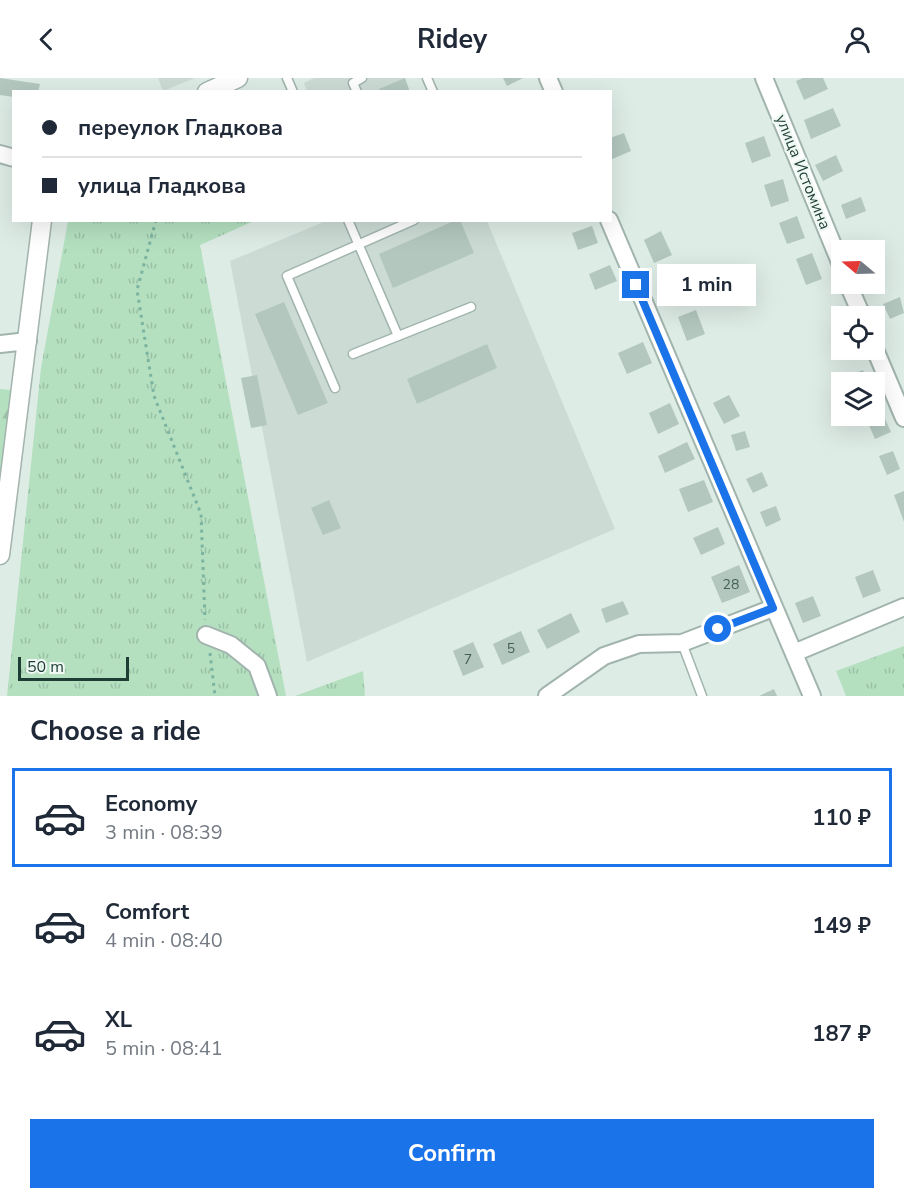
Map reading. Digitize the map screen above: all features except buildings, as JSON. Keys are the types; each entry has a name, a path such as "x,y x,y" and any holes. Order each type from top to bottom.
{"street":[{"path":"211,90 238,78"},
{"name":"улица Истомина","path":"764,78 831,240"},
{"path":"0,555 42,222"},
{"path":"610,222 812,696"},
{"path":"0,344 28,341"},
{"path":"879,360 904,418"},
{"path":"794,653 904,607"},
{"path":"547,696 604,656 639,644 682,644 773,608"},
{"path":"206,635 231,645 257,666 268,696"}],"lane":[{"path":"356,90 353,83 362,78"},
{"path":"349,222 398,336"},
{"path":"335,388 287,276 409,222"},
{"path":"353,354 471,307"},
{"path":"682,644 702,696"}],"path":[{"path":"155,222 137,290 154,396 201,514 206,635 214,696"}],"shaded area":[{"path":"158,78 195,78 165,90 163,90"},
{"path":"314,78 404,78 409,90 307,90 304,83"},
{"path":"324,222 487,222 615,529 307,662 230,261"}],"green space":[{"path":"68,222 252,222 200,245 286,696 7,696 41,368"},
{"path":"0,389 12,390 0,482"},
{"path":"904,646 904,696 846,696 836,671"},
{"path":"363,671 365,696 295,696"}],"route":[{"path":"636,285 773,608 718,629"}]}
